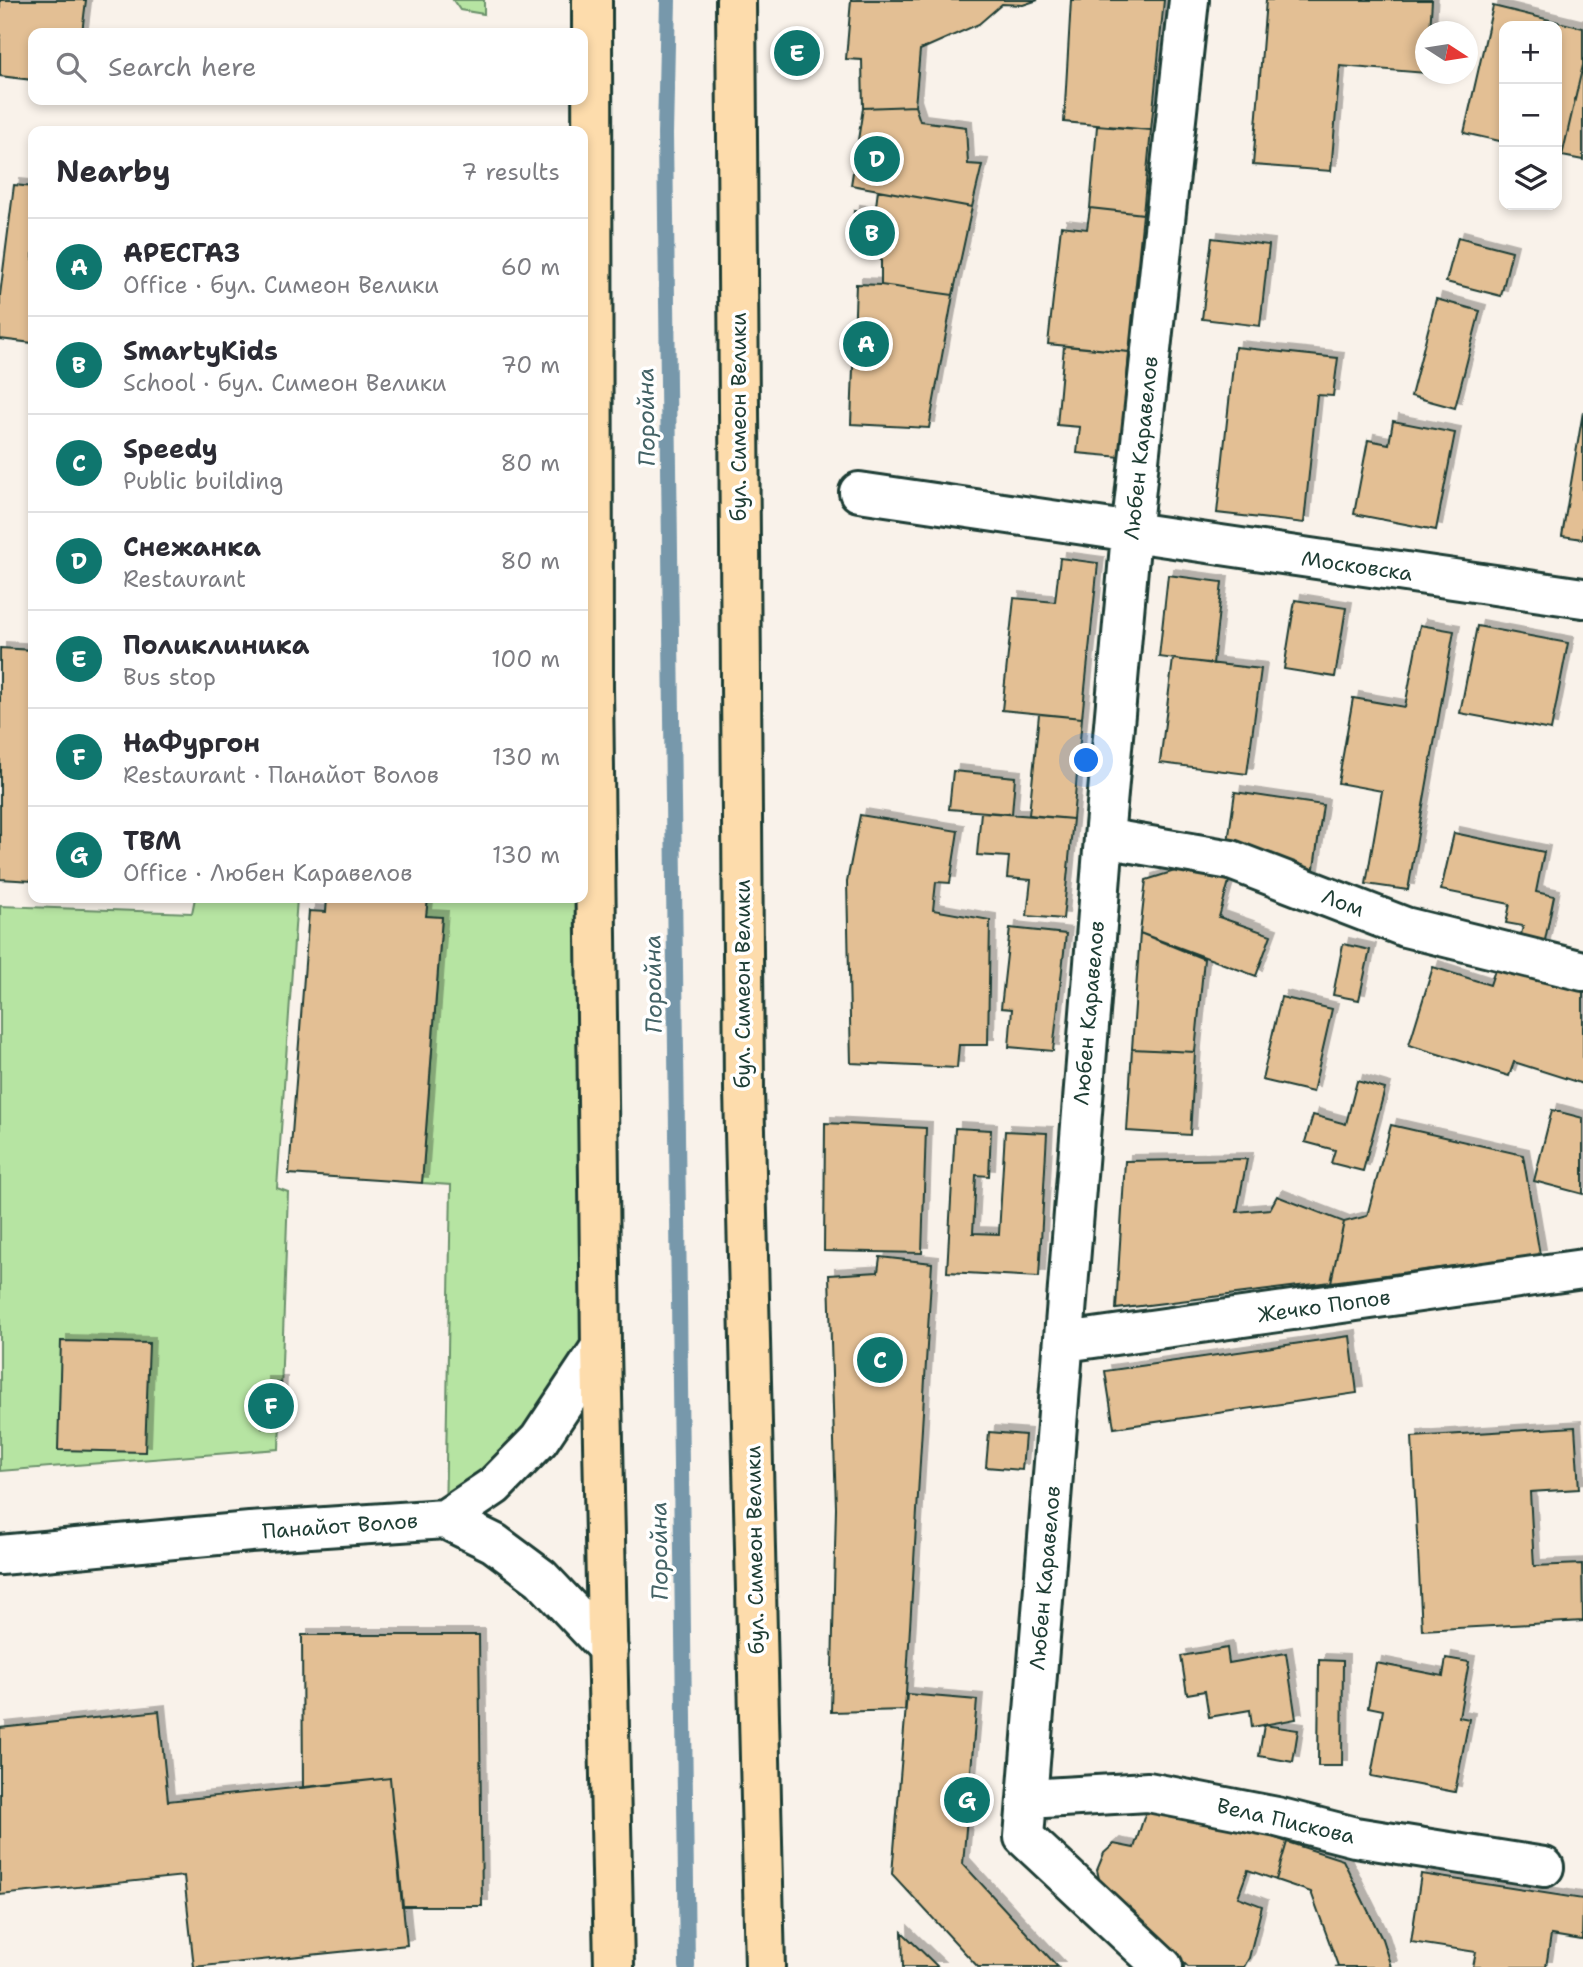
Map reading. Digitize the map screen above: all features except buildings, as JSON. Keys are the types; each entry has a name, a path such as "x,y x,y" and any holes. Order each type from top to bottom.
{"main road":[{"path":"592,0 593,688 601,1347 614,1967"},
{"name":"бул. Симеон Велики","path":"736,0 744,1089 765,1967"}],"street":[{"name":"Любен Каравелов","path":"1163,1967 1024,1837 1104,838 1132,534 1189,0"},
{"name":"Московска","path":"859,492 1583,598"},
{"name":"Лом","path":"1104,838 1231,860 1405,927 1583,971"},
{"name":"Жечко Попов","path":"1065,1342 1583,1269"},
{"name":"Панайот Волов","path":"0,1555 250,1532 445,1519 494,1486 538,1440 601,1347"},
{"path":"445,1519 494,1543 541,1578 608,1649"},
{"name":"Вела Пискова","path":"1027,1799 1148,1792 1277,1817 1355,1837 1544,1867"}],"green space":[{"path":"453,0 484,0 484,14 460,10"},
{"path":"194,903 297,903 277,1188 288,1192 279,1449 0,1471 0,906 192,913"},
{"path":"427,903 583,903 601,1347 445,1519 451,1185 422,1183 442,918 426,916"}],"waterway":[{"name":"Поройна","path":"668,0 665,134 687,1967"}],"place":[{"name":"Поликлиника","path":"797,53"},
{"name":"Снежанка","path":"877,159"},
{"name":"SmartyKids","path":"872,233"},
{"name":"АРЕСГАЗ","path":"866,344"},
{"name":"Speedy","path":"880,1360"},
{"name":"НаФургон","path":"271,1406"},
{"name":"ТВМ","path":"967,1800"}]}
